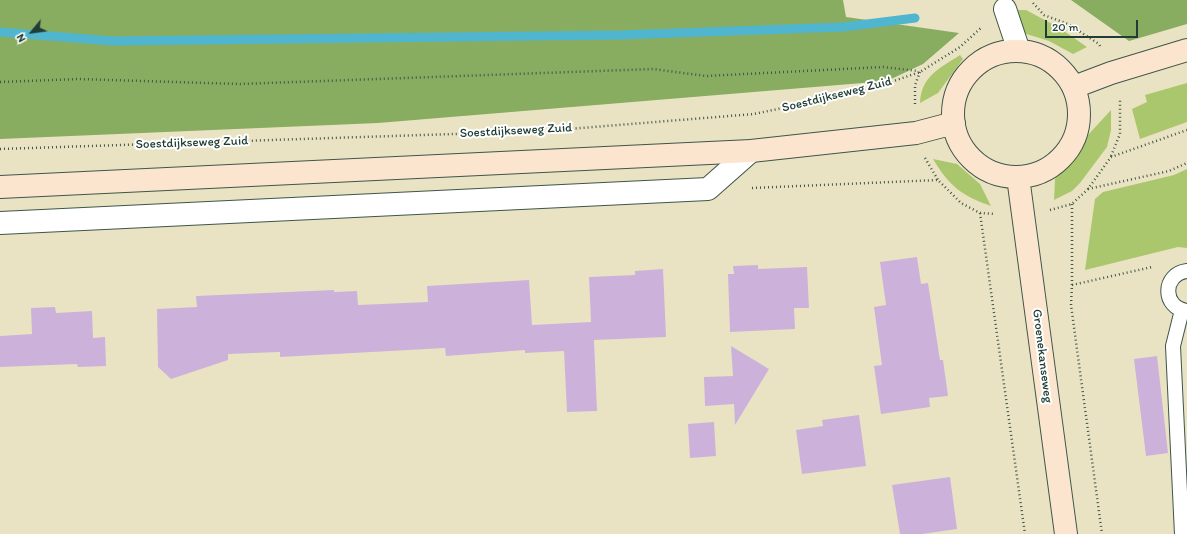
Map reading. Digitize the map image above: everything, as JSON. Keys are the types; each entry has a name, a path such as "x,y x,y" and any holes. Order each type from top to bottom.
{"main road":[{"path":"1074,87 1111,73 1187,50"},
{"path":"1019,51 1037,54 1053,63 1067,76 1074,87 1079,112 1077,131 1069,149 1055,164 1038,173 1018,177 1000,175 983,168 969,156 959,141 954,124 954,105 959,87 969,72 984,60 1001,52 1019,51"},
{"path":"0,187 752,151 916,133 954,124"},
{"name":"Groenekanseweg","path":"1018,177 1066,534"}],"street":[{"path":"1004,4 1019,51"},
{"path":"0,223 708,189 752,151"}],"lane":[{"path":"1182,534 1173,346 1185,311 1176,307 1169,297 1168,290 1169,283 1173,277 1179,273 1187,271"}],"path":[{"name":"Soestdijkseweg Zuid","path":"0,149 544,130 754,114 826,99 885,84 920,72 960,47 1004,4"},
{"path":"0,82 79,79 240,84 653,70 706,76 883,67 920,72"},
{"path":"708,189 938,180 961,203 980,213 1024,216 1072,204 1088,189 1111,157 1187,130"},
{"path":"1088,189 1169,171 1187,163"},
{"path":"1072,204 1071,305 1102,534"},
{"path":"980,213 1025,534"},
{"path":"1072,285 1152,267 1173,277"}],"green space":[{"path":"0,0 843,0 846,17 959,33 923,64 887,81 378,123 0,139"},
{"path":"1071,0 1187,0 1187,24 1129,41"},
{"path":"1014,10 1026,10 1058,27 1087,47 1073,54 1049,41 1023,33"},
{"path":"960,55 963,59 938,93 920,103 921,94 928,79 939,69"},
{"path":"1187,83 1187,122 1140,139 1132,109 1147,102 1145,95"},
{"path":"1111,110 1111,130 1107,147 1080,183 1072,191 1054,200 1055,179 1078,156 1088,135"},
{"path":"933,159 957,164 980,184 991,206 964,194 957,189 945,176"},
{"path":"1187,169 1187,248 1178,247 1085,270 1095,199 1103,192 1174,175"}],"building":[{"path":"917,257 921,284 928,283 940,360 943,360 948,396 929,398 930,407 881,414 874,366 882,365 874,307 886,305 880,262"},
{"path":"758,265 758,269 807,267 809,308 794,308 795,329 730,332 728,274 734,274 733,266"},
{"path":"663,269 666,337 594,340 597,411 567,412 564,351 525,353 525,350 446,356 445,348 280,357 280,352 228,354 228,360 171,379 158,367 157,309 197,307 196,296 334,290 334,292 357,291 358,305 428,302 427,286 529,280 532,325 591,322 589,277 635,275 635,271"},
{"path":"55,307 56,313 92,311 93,338 105,337 106,366 78,367 77,364 0,367 0,336 32,334 31,308"},
{"path":"731,346 769,369 735,425 734,404 705,406 704,377 733,376"},
{"path":"1157,356 1168,453 1146,456 1134,359"},
{"path":"859,415 866,466 802,474 796,430 823,426 822,420"},
{"path":"714,422 716,456 690,458 688,424"},
{"path":"950,477 957,529 922,534 900,534 892,485"}],"waterway":[{"path":"0,32 112,41 621,35 843,27 915,18"}]}
